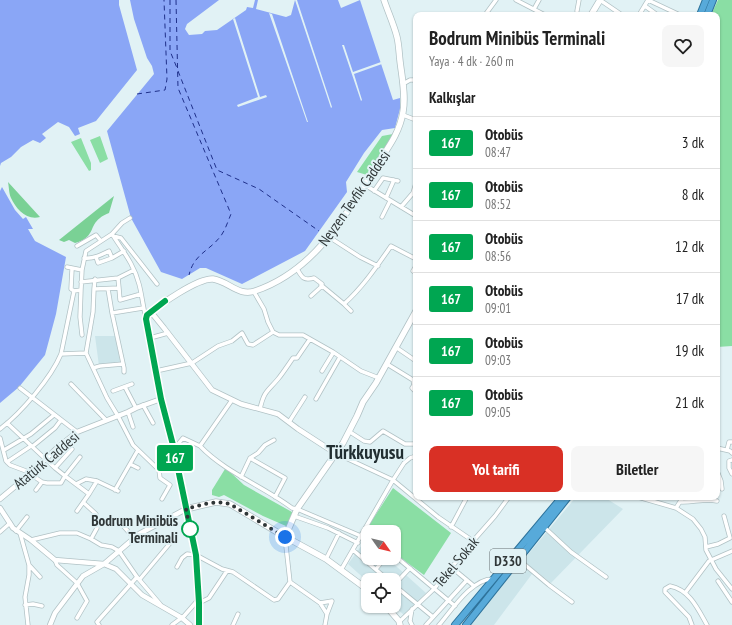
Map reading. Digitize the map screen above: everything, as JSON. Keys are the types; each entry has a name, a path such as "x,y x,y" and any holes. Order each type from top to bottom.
{"highway":[{"path":"701,12 706,0"},
{"path":"708,12 713,0"},
{"name":"D330","path":"455,625 560,500"},
{"name":"D330","path":"466,625 566,500"}],"main road":[{"name":"Neyzen Tevfik Caddesi","path":"254,292 272,284 296,269 314,255 329,237 393,142 403,115 403,84 397,38 384,0"},
{"path":"593,12 600,0"},
{"path":"199,625 196,555 174,449 161,399 146,319 147,315 165,301 203,281 210,279 241,292 254,292"},
{"path":"285,537 297,509 350,432 363,402 397,348 413,317"},
{"path":"186,509 216,502 230,504 285,537 326,559 361,585"},
{"path":"391,613 398,623"}],"street":[{"path":"487,12 496,0"},
{"path":"516,0 540,12"},
{"path":"534,9 539,0"},
{"path":"577,11 579,0"},
{"path":"600,0 618,12"},
{"path":"641,12 648,0 669,12"},
{"path":"645,6 653,12"},
{"path":"403,84 413,80"},
{"path":"403,115 413,119"},
{"path":"374,191 383,178 396,181 386,198"},
{"path":"365,185 413,214"},
{"path":"401,207 413,193"},
{"path":"382,217 390,201"},
{"path":"82,335 80,317 81,282 86,251 112,235 122,223 130,218"},
{"path":"77,246 96,235 101,241"},
{"path":"112,235 124,251 134,270 146,319"},
{"path":"112,235 122,238 157,284"},
{"path":"329,237 360,257 378,266"},
{"path":"344,304 355,294 392,246 413,257"},
{"path":"84,258 90,259 109,250 112,258"},
{"path":"96,257 98,263 112,258 124,251"},
{"path":"67,267 82,270"},
{"path":"0,429 31,398 57,363 61,354 74,290 71,289 72,269"},
{"path":"296,269 302,277 308,280 314,278 322,284 322,286 351,311"},
{"path":"81,282 95,279 118,278 134,270"},
{"path":"118,278 120,300"},
{"path":"95,279 93,312 86,353 107,398 133,445 159,470 160,478 170,485 162,499"},
{"path":"311,296 322,286"},
{"path":"94,289 119,288"},
{"path":"108,289 124,372"},
{"path":"74,290 81,290"},
{"path":"254,292 264,309 273,332 279,334 300,334 361,371 379,378"},
{"path":"110,302 141,294"},
{"path":"112,313 143,308"},
{"path":"151,312 212,390 241,404 278,414 335,453 393,480 413,496"},
{"path":"156,371 192,363 218,346 232,341 242,333 248,344 253,345 273,332"},
{"path":"150,338 168,333"},
{"path":"260,409 262,398 268,389 277,380 293,358 297,358 310,339"},
{"path":"397,348 413,359"},
{"path":"61,354 86,353"},
{"path":"322,372 333,353"},
{"path":"316,399 340,357"},
{"path":"93,368 123,364"},
{"path":"387,364 413,380"},
{"path":"71,384 106,420"},
{"path":"113,391 132,384"},
{"path":"125,387 136,408"},
{"path":"20,388 77,432"},
{"path":"288,422 305,397"},
{"name":"Atatürk Caddesi","path":"0,499 77,432 161,399"},
{"path":"200,446 232,400"},
{"path":"143,405 153,423"},
{"path":"128,412 133,427"},
{"path":"4,450 24,439 54,415"},
{"path":"7,462 31,446 34,446 55,428 61,420"},
{"path":"7,423 55,468 90,494"},
{"path":"350,432 364,441 370,442 383,431 404,444 413,444"},
{"path":"0,438 7,462 10,466 30,474 42,482 61,483 80,457"},
{"path":"174,449 183,438 200,446 207,454 241,477 292,508 361,537 341,570"},
{"path":"241,477 250,458 258,453 265,445 274,440"},
{"path":"727,450 729,442 732,442"},
{"path":"55,468 72,449"},
{"path":"720,449 732,453"},
{"path":"76,484 86,479 97,481 117,491 138,450"},
{"path":"368,525 404,463 413,457"},
{"path":"250,458 286,478 275,497"},
{"path":"732,460 729,461 732,474"},
{"path":"130,464 138,468"},
{"path":"720,478 722,488"},
{"path":"77,511 90,494 97,481"},
{"path":"36,490 42,482"},
{"path":"417,500 451,527 473,541"},
{"path":"451,527 465,500"},
{"name":"Tekel Sokak","path":"398,623 434,589 507,500"},
{"path":"648,500 676,508 693,519 705,537 706,547 716,569 732,588"},
{"path":"676,508 680,502 717,501"},
{"path":"84,503 96,514 98,528 91,538"},
{"path":"0,508 18,532 54,560 78,583 87,601 77,618"},
{"path":"50,625 55,614 83,576 104,564 134,538 186,509"},
{"path":"294,516 339,533 358,543"},
{"path":"706,547 718,544 730,538 724,516"},
{"path":"27,517 18,532 29,565 29,575 25,597 25,605 28,613 28,625"},
{"path":"118,520 134,538"},
{"path":"0,532 10,523"},
{"path":"544,527 571,552 606,576"},
{"path":"30,540 60,533 76,532 91,538 101,545 112,547 119,551 162,606"},
{"path":"326,559 339,533"},
{"path":"177,567 182,558 187,554 196,555 227,571 233,572 274,600 278,599 290,582 285,537"},
{"path":"99,625 97,622 171,542"},
{"path":"353,550 380,573"},
{"path":"685,593 709,561 732,551"},
{"path":"518,559 572,602"},
{"path":"54,560 104,564 116,569 142,595 182,618 190,625"},
{"path":"401,561 455,606"},
{"path":"29,565 40,577"},
{"path":"376,569 380,565"},
{"path":"451,567 474,586"},
{"path":"401,578 410,568"},
{"path":"172,625 182,618 199,601 209,598 227,571"},
{"path":"439,625 474,586 488,578 494,579"},
{"path":"426,625 467,580"},
{"path":"718,581 732,602"},
{"path":"290,582 320,603 327,614"},
{"path":"692,625 689,617 665,592 665,589 670,586 678,588 685,593 692,599 707,625"},
{"path":"401,591 433,617"},
{"path":"320,603 332,601 325,625"},
{"path":"25,605 33,604 42,606"},
{"path":"412,609 410,621 412,625"},
{"path":"233,625 238,614"}],"shaded area":[{"path":"95,336 115,336 120,362 99,366"},
{"path":"573,500 609,500 623,509 551,583 535,570 494,625 469,625"},
{"path":"361,546 361,565 395,565 426,593 404,615 401,612 401,573 361,573 361,576 348,564"}],"green space":[{"path":"718,0 732,0 732,346 720,347 720,12 712,12"},
{"path":"393,134 393,137 367,175 357,172 382,136"},
{"path":"100,136 108,159 100,163 90,140"},
{"path":"81,138 91,163 91,170 89,171 71,142"},
{"path":"8,182 40,217 35,218 26,216 19,210 10,196"},
{"path":"114,196 109,213 97,221 86,238 75,243 69,240 64,242 59,240"},
{"path":"225,469 244,485 292,512 288,526 263,516 224,495 219,497 212,495 212,490"},
{"path":"393,488 451,533 424,575 401,558 401,525 369,525"}],"water":[{"path":"0,0 119,0 119,5 137,70 96,121 78,128 80,134 75,136 69,127 58,122 42,134 46,138 40,143 33,140 21,147 11,157 1,163 0,166"},
{"path":"130,0 219,0 187,24 185,29 189,35 202,34 205,31 217,30 246,10 247,7 253,8 255,0 258,0 256,9 286,17 291,15 295,0 338,0 341,8 360,0 393,100 400,98 400,109 395,128 382,130 364,153 346,182 347,192 305,251 242,284 206,268 200,268 182,279 161,272 131,218 107,131 154,74 134,19"},
{"path":"2,187 15,210 23,219 26,217 33,229 28,229 35,241 66,257 56,314 45,355 19,387 0,403 0,191"}],"pier":[{"path":"295,0 297,0 332,107 331,108"},
{"path":"269,13 272,14 308,122 307,122"},
{"path":"235,18 260,97 266,95 267,97 238,107 237,105 258,97 233,19"},
{"path":"342,45 344,45 353,72 381,62 382,64 354,74 362,100 361,101"}],"ferry route":[{"path":"137,94 165,90 167,79 164,0"},
{"path":"170,0 170,51 177,68"},
{"path":"176,0 178,88 231,214 222,235 194,262 189,275"},
{"path":"178,71 217,170 259,189 319,231"}],"bus line":[{"name":"167","path":"165,301 147,315 146,319 161,399 173,445 196,555 199,625"}],"place":[{"name":"Bodrum Minibüs Terminali","path":"190,529"}],"district":[{"name":"Türkkuyusu","path":"365,452"}],"route":[{"path":"190,529 186,509 216,502 223,502 230,504 285,537"}]}
